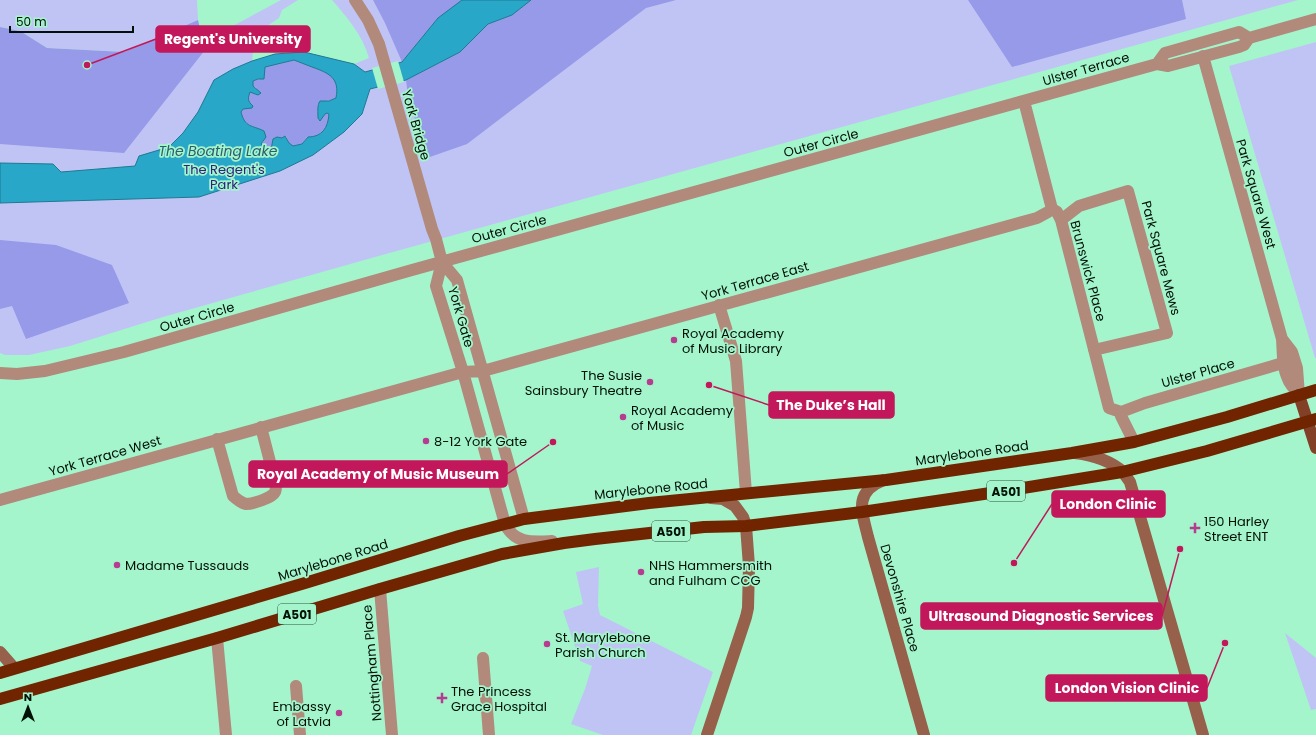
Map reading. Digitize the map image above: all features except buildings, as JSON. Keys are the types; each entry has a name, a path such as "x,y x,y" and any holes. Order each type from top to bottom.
{"highway":[{"name":"Marylebone Road","path":"0,672 524,519 707,497 886,480 1072,453 1134,442 1227,417 1316,390"},
{"name":"A501","path":"0,699 217,638 502,554 595,539 704,527 746,526 862,512 1122,472 1206,451 1312,421"}],"main road":[{"name":"Park Square West","path":"1299,395 1312,421 1316,448"}],"street":[{"name":"York Bridge","path":"355,0 368,20 382,54 442,262"},
{"path":"1203,56 1244,45 1249,38 1316,19"},
{"name":"Ulster Terrace","path":"1157,64 1165,53 1239,32 1249,38"},
{"name":"Ulster Terrace","path":"1024,101 1157,64 1168,66 1203,56"},
{"name":"Park Square West","path":"1203,56 1282,339 1283,363 1288,380 1299,395"},
{"name":"Brunswick Place","path":"1024,101 1052,209 1057,212 1061,220 1109,408 1121,412 1121,416 1134,442"},
{"name":"Outer Circle","path":"0,372 17,374 45,371 137,348 1024,101"},
{"name":"Park Square Mews","path":"1061,220 1079,206 1128,191 1167,333 1094,350"},
{"name":"York Terrace East","path":"463,372 483,371 1037,218 1052,209"},
{"name":"York Gate","path":"442,262 457,280 524,519"},
{"name":"York Gate","path":"442,262 436,286 463,372 505,524 514,536 521,540 531,542 595,539"},
{"path":"719,305 736,361 746,493"},
{"name":"Park Square West","path":"1282,339 1292,352 1297,368 1299,395"},
{"name":"Ulster Place","path":"1121,412 1145,403 1283,363"},
{"name":"York Terrace West","path":"0,500 463,372"},
{"path":"217,439 233,496 238,501 246,504 254,503 270,497 275,492 276,485 261,427"},
{"path":"1072,453 1101,459 1122,472 1130,482 1202,735"},
{"name":"Devonshire Place","path":"886,480 870,487 865,493 861,505 862,512 924,735"},
{"path":"707,497 723,499 735,506 743,517 746,526 749,566 748,608 707,735"},
{"name":"Nottingham Place","path":"380,589 392,735"},
{"path":"217,638 226,735"},
{"path":"0,652 14,668"},
{"path":"483,658 489,735"},
{"path":"296,686 300,735"}],"green space":[{"path":"0,0 197,0 198,20 124,52 47,48 20,31 0,27"},
{"name":"The Regent's Park","path":"281,0 298,0 282,10 279,18 255,34 252,61 275,54 304,52 354,64 369,58 359,34 332,0 1298,0 368,259 163,317 70,346 29,355 5,355 0,353 0,109 136,94 214,36"},
{"path":"1316,42 1316,358 1315,358 1229,66"},
{"path":"599,567 598,606 600,615 713,672 691,735 603,735 571,724 585,689 592,666 580,661 563,611 583,604 576,572"},
{"path":"1285,633 1316,658 1316,709 1311,710"}],"shaded area":[{"path":"373,0 465,0 438,18 402,62"},
{"path":"531,0 676,0 646,8 467,144 427,158 408,96 406,80 460,52 488,24 512,15"},
{"path":"968,0 1182,0 1186,19 1012,67"},
{"path":"198,20 205,50 124,153 0,144 0,27 20,31 47,48 124,52"},
{"path":"294,60 323,71 332,77 336,85 336,98 318,104 319,120 327,112 329,114 326,127 323,131 312,137 307,137 302,144 293,146 289,143 286,136 282,138 277,137 271,150 268,151 261,144 264,141 264,131 247,123 241,112 243,109 247,108 250,92 257,88 253,86 253,81 260,79 265,67"},
{"path":"0,240 56,245 112,265 129,303 26,339 12,306 0,309"}],"water":[{"name":"The Boating Lake","path":"462,0 531,0 512,15 488,24 460,52 406,80 370,89 362,114 344,132 313,155 280,171 199,197 0,203 0,163 53,164 61,172 135,166 139,156 169,147 183,133 198,112 214,80 233,69 275,54 304,52 354,64 365,72 402,62 438,18","holes":["294,60 332,77 335,81 337,91 336,98 329,101 320,101 319,103 318,118 320,121 325,114 329,114 326,127 321,133 313,137 308,137 302,144 293,146 289,143 285,136 282,138 277,137 273,139 271,150 268,151 261,144 266,137 264,131 247,123 241,112 243,109 252,108 253,106 248,99 250,92 258,95 261,93 253,86 253,81 264,79 265,67"]}],"pier":[{"path":"398,61 404,82 378,89 372,68"}],"place":[{"name":"Regent's University","path":"87,65"},
{"name":"Royal Academy of Music Library","path":"674,340"},
{"name":"The Susie Sainsbury Theatre","path":"650,382"},
{"name":"The Duke’s Hall","path":"709,385"},
{"name":"Royal Academy of Music","path":"623,417"},
{"name":"8-12 York Gate","path":"426,441"},
{"name":"Royal Academy of Music Museum","path":"553,442"},
{"name":"150 Harley Street ENT","path":"1195,528"},
{"name":"Ultrasound Diagnostic Services","path":"1180,549"},
{"name":"London Clinic","path":"1014,563"},
{"name":"Madame Tussauds","path":"117,565"},
{"name":"NHS Hammersmith and Fulham CCG","path":"641,572"},
{"name":"London Vision Clinic","path":"1225,643"},
{"name":"St. Marylebone Parish Church","path":"547,644"},
{"name":"The Princess Grace Hospital","path":"442,698"},
{"name":"Embassy of Latvia","path":"339,713"}]}
